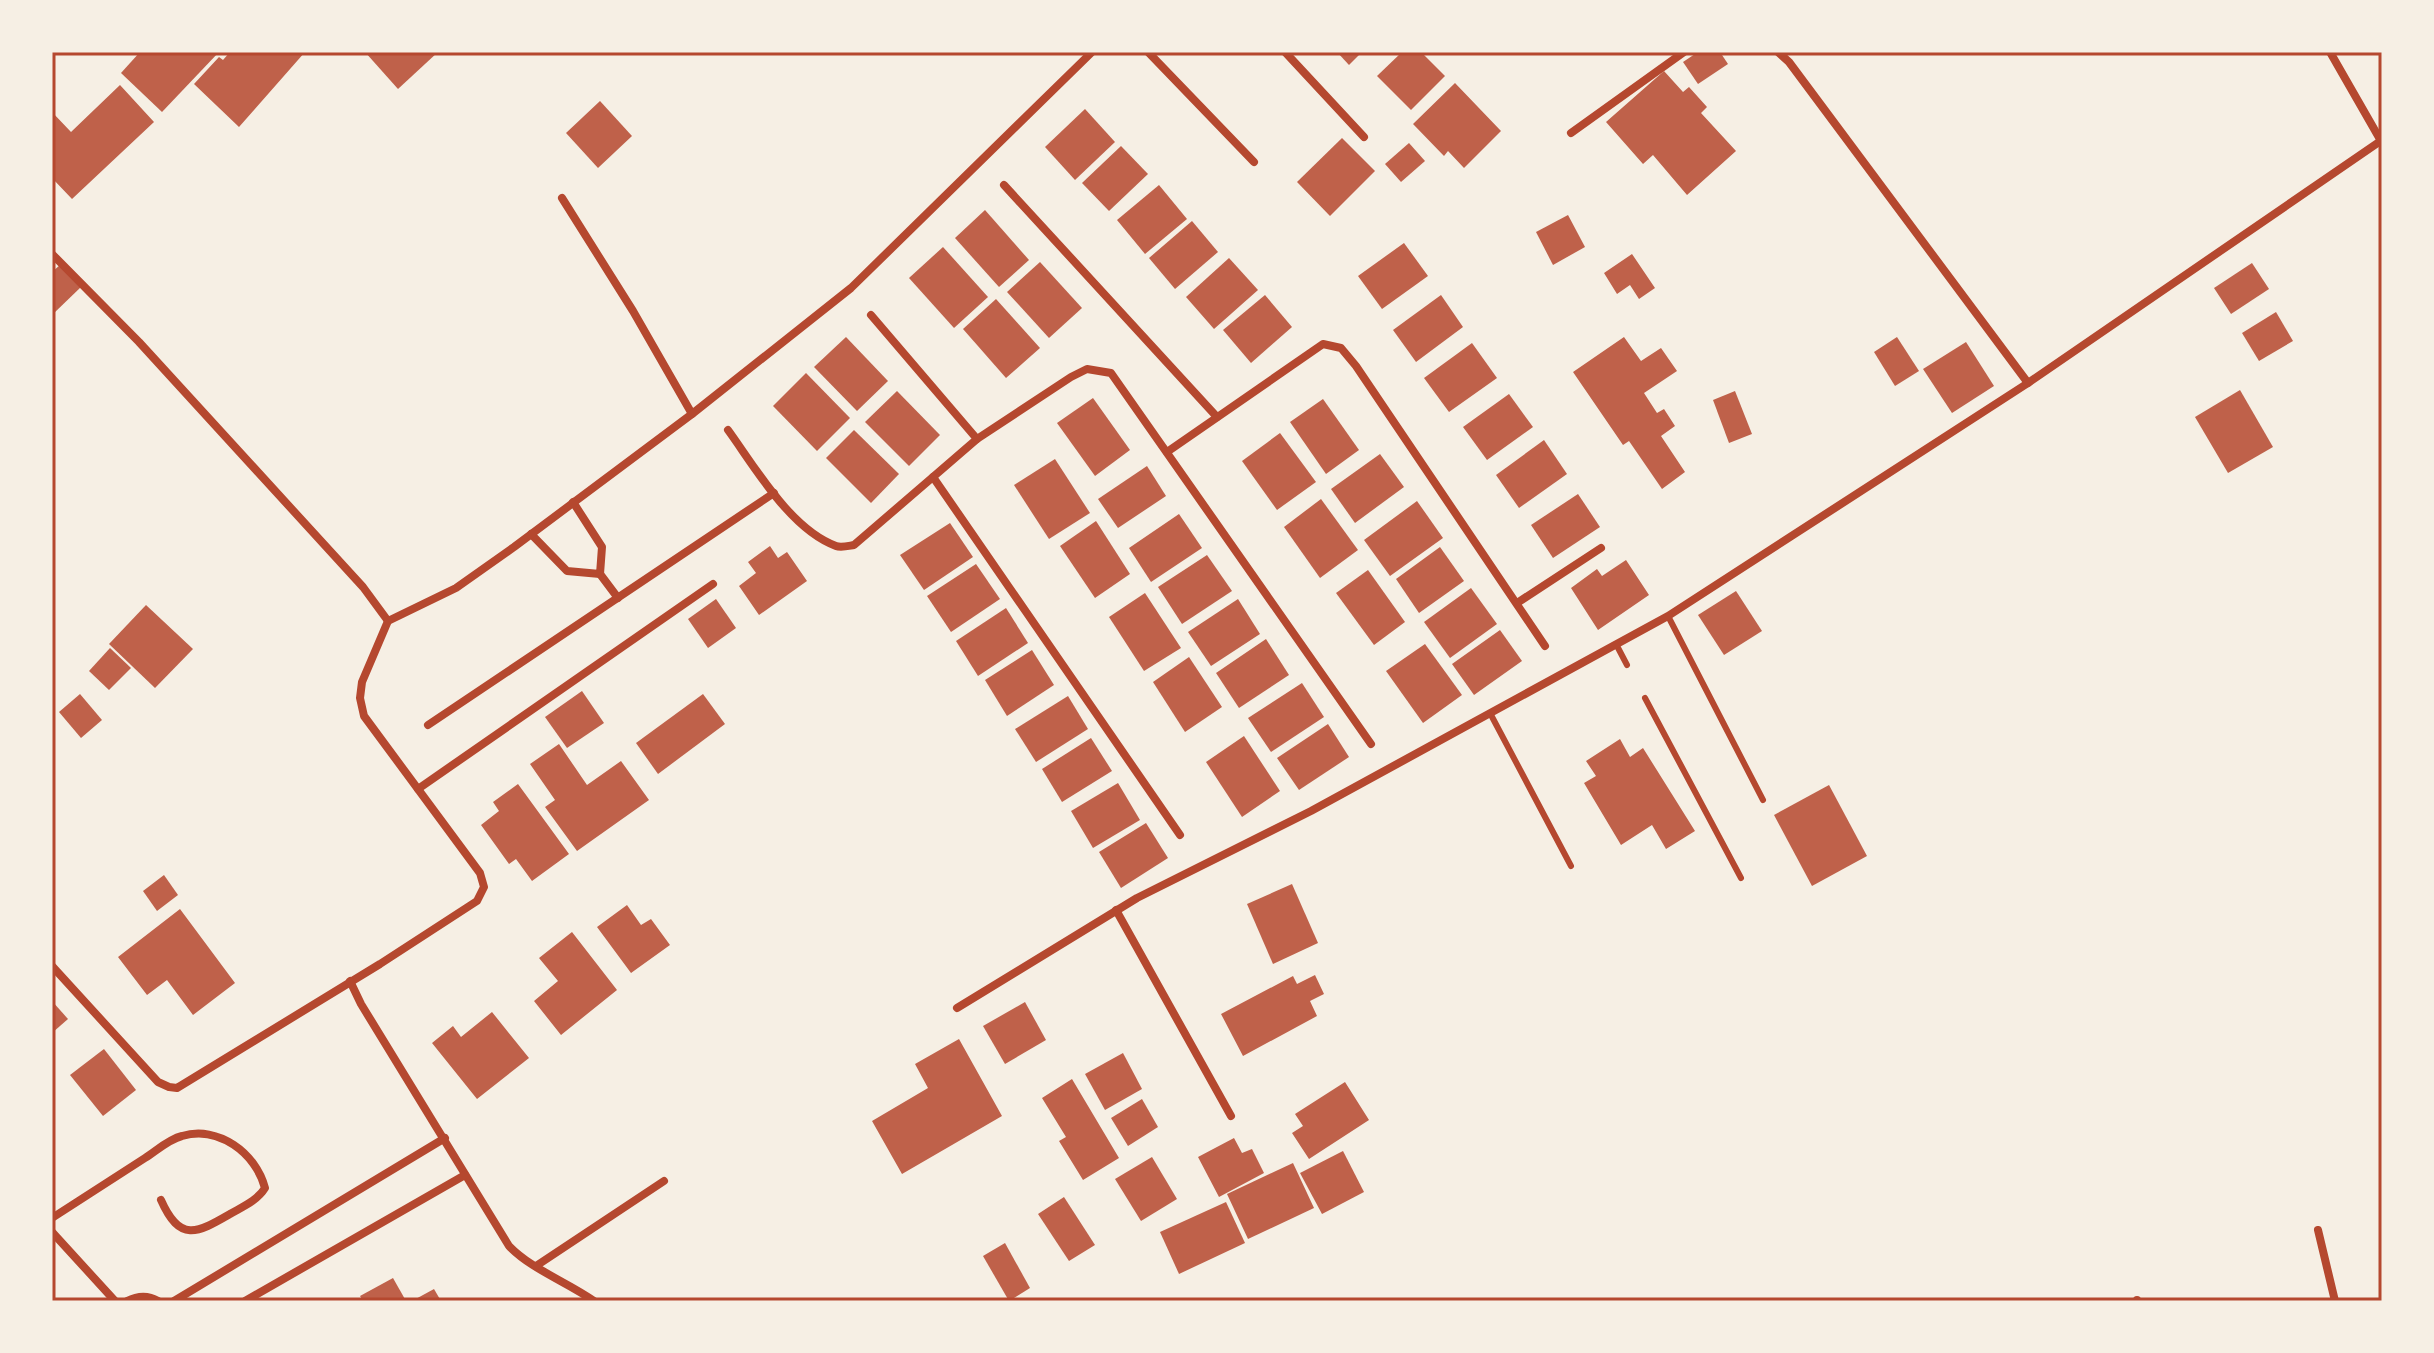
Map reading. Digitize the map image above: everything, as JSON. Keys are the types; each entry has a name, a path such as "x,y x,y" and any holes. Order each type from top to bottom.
{"street":[{"path":"52,966 158,1082 177,1088 477,901 484,887 480,873 364,716 360,698 362,682 388,621 456,588 692,414 851,288 1092,52"},
{"path":"1148,52 1254,162"},
{"path":"1285,52 1364,137"},
{"path":"1571,133 1684,52"},
{"path":"1778,52 1789,62 2028,383"},
{"path":"957,1008 1116,910 1311,811 1668,616 2028,383 2381,140 2330,52"},
{"path":"1004,185 1217,417"},
{"path":"562,198 633,311 692,414"},
{"path":"52,254 139,342 363,587 388,621"},
{"path":"871,315 977,439"},
{"path":"1167,452 1323,344 1341,348 1545,646"},
{"path":"728,430 774,493 809,530 838,547 854,545 977,439 1087,369 1111,373 1371,744"},
{"path":"933,477 1180,835"},
{"path":"428,725 774,493"},
{"path":"573,502 602,547 600,574 618,598"},
{"path":"531,534 567,571 600,574"},
{"path":"1517,603 1601,548"},
{"path":"418,789 713,584"},
{"path":"1116,910 1231,1116"},
{"path":"350,981 361,1004 509,1246 519,1257 594,1301"},
{"path":"52,1218 180,1136 207,1132 230,1142 250,1158 265,1188 252,1201 199,1232 177,1224 161,1200"},
{"path":"174,1301 445,1138"},
{"path":"245,1301 465,1175"},
{"path":"536,1266 664,1181"},
{"path":"2318,1230 2335,1301"},
{"path":"52,1232 115,1301"},
{"path":"52,1249 60,1241"},
{"path":"127,1301 134,1297 152,1297 158,1301"}],"lane":[{"path":"1668,616 1763,800"},
{"path":"1616,644 1627,665"},
{"path":"1645,698 1741,878"},
{"path":"1490,713 1571,866"}],"building":[{"path":"140,52 219,52 162,112 121,73"},
{"path":"230,52 305,52 239,127 194,84 219,57 223,60"},
{"path":"365,52 438,52 398,89"},
{"path":"1337,52 1362,52 1349,65"},
{"path":"1402,52 1421,52 1445,76 1411,110 1377,76"},
{"path":"1698,52 1720,52 1728,64 1698,84 1683,62"},
{"path":"1664,71 1683,92 1689,87 1707,107 1701,113 1736,151 1687,195 1653,155 1643,164 1606,122"},
{"path":"1455,83 1501,131 1464,168 1448,151 1444,156 1413,124"},
{"path":"120,85 154,122 72,199 52,178 52,112 71,132"},
{"path":"600,101 632,136 598,168 566,133"},
{"path":"1085,109 1115,142 1075,180 1045,147"},
{"path":"1342,138 1375,171 1330,216 1297,182"},
{"path":"1409,143 1425,161 1401,182 1385,164"},
{"path":"1121,146 1148,174 1109,211 1082,183"},
{"path":"1159,185 1187,219 1145,254 1117,220"},
{"path":"985,210 1029,260 999,287 955,238"},
{"path":"1568,215 1585,247 1553,265 1536,232"},
{"path":"1192,221 1218,252 1175,289 1149,258"},
{"path":"1404,243 1428,276 1382,309 1358,276"},
{"path":"943,247 988,297 954,328 909,278"},
{"path":"1632,254 1655,288 1639,299 1630,285 1617,294 1604,273"},
{"path":"1229,258 1258,290 1214,329 1186,297"},
{"path":"1040,262 1082,308 1049,338 1007,292"},
{"path":"2252,263 2269,289 2231,314 2214,288"},
{"path":"60,265 81,287 52,315 52,272"},
{"path":"1265,295 1292,327 1251,363 1223,330"},
{"path":"1441,295 1463,327 1416,362 1393,330"},
{"path":"996,299 1040,348 1006,378 963,329"},
{"path":"2276,312 2293,341 2259,361 2242,333"},
{"path":"846,337 888,381 857,411 814,367"},
{"path":"1624,337 1641,361 1661,348 1677,371 1644,393 1657,413 1664,409 1675,426 1661,436 1685,472 1662,489 1629,441 1623,445 1573,372"},
{"path":"1897,337 1919,371 1895,386 1874,352"},
{"path":"1966,342 1994,386 1952,413 1923,369"},
{"path":"1472,343 1497,378 1449,412 1424,378"},
{"path":"806,373 850,418 817,451 773,406"},
{"path":"2240,390 2273,447 2228,473 2195,417"},
{"path":"897,391 940,435 909,466 865,422"},
{"path":"1735,391 1752,434 1729,443 1713,400"},
{"path":"1509,394 1533,427 1487,460 1463,427"},
{"path":"1093,398 1130,450 1095,476 1057,423"},
{"path":"1323,399 1359,450 1326,474 1290,422"},
{"path":"854,430 899,474 871,503 826,458"},
{"path":"1280,433 1316,482 1277,510 1242,461"},
{"path":"1544,440 1567,474 1519,508 1496,475"},
{"path":"1380,454 1404,487 1355,523 1331,489"},
{"path":"1055,459 1090,513 1049,539 1014,485"},
{"path":"1147,466 1166,496 1118,528 1098,499"},
{"path":"1578,494 1600,527 1553,558 1531,525"},
{"path":"1321,499 1358,550 1320,578 1284,527"},
{"path":"1417,501 1443,538 1390,576 1364,540"},
{"path":"1179,514 1202,548 1151,582 1129,548"},
{"path":"1096,521 1130,574 1095,598 1060,546"},
{"path":"950,523 973,557 924,590 900,555"},
{"path":"770,546 778,558 787,552 807,581 759,615 739,586 756,573 748,562"},
{"path":"1440,547 1464,581 1419,613 1396,579"},
{"path":"1207,555 1232,591 1182,624 1158,587"},
{"path":"1626,560 1649,595 1598,630 1571,588 1597,569 1602,576"},
{"path":"976,564 1000,599 951,632 927,596"},
{"path":"1368,570 1405,622 1374,645 1336,593"},
{"path":"1471,588 1497,624 1450,658 1424,622"},
{"path":"1736,591 1762,631 1724,655 1698,615"},
{"path":"1145,593 1181,648 1144,671 1109,617"},
{"path":"716,599 736,628 708,648 688,619"},
{"path":"1238,599 1260,634 1211,666 1188,632"},
{"path":"146,605 193,649 155,688 109,644"},
{"path":"1006,608 1028,643 978,676 956,641"},
{"path":"1500,630 1522,661 1474,695 1452,664"},
{"path":"1266,639 1289,675 1239,708 1216,673"},
{"path":"1425,644 1462,695 1423,723 1386,671"},
{"path":"110,648 131,668 109,690 89,671"},
{"path":"1032,650 1054,685 1007,716 985,680"},
{"path":"1189,657 1222,707 1185,732 1153,682"},
{"path":"1302,683 1324,717 1271,752 1248,718"},
{"path":"582,691 604,723 567,748 545,717"},
{"path":"80,694 102,720 81,738 59,712"},
{"path":"703,694 725,724 658,774 636,743"},
{"path":"1068,696 1088,729 1036,762 1015,729"},
{"path":"1328,724 1349,757 1299,790 1277,758"},
{"path":"1244,736 1280,791 1242,817 1206,762"},
{"path":"1091,738 1112,771 1062,802 1042,769"},
{"path":"1620,739 1630,757 1643,748 1695,831 1666,849 1652,825 1621,845 1584,783 1596,776 1586,761"},
{"path":"559,744 587,785 621,761 649,800 577,851 545,807 555,800 530,764"},
{"path":"1118,783 1140,820 1093,848 1071,811"},
{"path":"518,784 569,854 532,881 516,859 509,864 481,825 499,811 493,802"},
{"path":"1829,785 1867,856 1812,886 1774,815"},
{"path":"1146,823 1168,858 1121,888 1099,852"},
{"path":"164,875 178,895 157,911 143,891"},
{"path":"1292,884 1318,943 1273,964 1247,904"},
{"path":"627,905 641,925 651,919 670,945 631,973 597,927"},
{"path":"180,909 235,983 193,1015 167,980 147,995 118,957"},
{"path":"572,932 617,990 561,1035 534,1001 558,981 539,958"},
{"path":"1315,975 1324,994 1310,1001 1317,1016 1243,1056 1221,1014 1293,976 1297,984"},
{"path":"52,1001 68,1019 52,1033"},
{"path":"1025,1002 1046,1040 1005,1064 983,1026"},
{"path":"492,1012 529,1058 477,1099 432,1043 453,1026 461,1037"},
{"path":"959,1039 1002,1116 902,1174 872,1121 928,1088 915,1064"},
{"path":"104,1049 136,1090 103,1116 70,1075"},
{"path":"1123,1053 1142,1089 1105,1110 1085,1074"},
{"path":"1072,1079 1119,1158 1083,1180 1059,1141 1066,1137 1042,1098"},
{"path":"1345,1082 1369,1120 1309,1159 1292,1133 1303,1126 1295,1114"},
{"path":"1142,1099 1158,1127 1128,1146 1111,1118"},
{"path":"1234,1138 1242,1153 1252,1149 1264,1173 1219,1197 1198,1157"},
{"path":"1343,1151 1364,1192 1322,1214 1300,1173"},
{"path":"1152,1157 1177,1199 1141,1221 1115,1179"},
{"path":"1293,1163 1314,1208 1248,1239 1227,1194"},
{"path":"1064,1197 1095,1245 1069,1261 1038,1214"},
{"path":"1226,1202 1245,1243 1179,1274 1160,1232"},
{"path":"1005,1243 1030,1288 1009,1301 983,1256"},
{"path":"393,1278 406,1301 363,1301 360,1296"},
{"path":"434,1289 441,1301 412,1301"}]}
